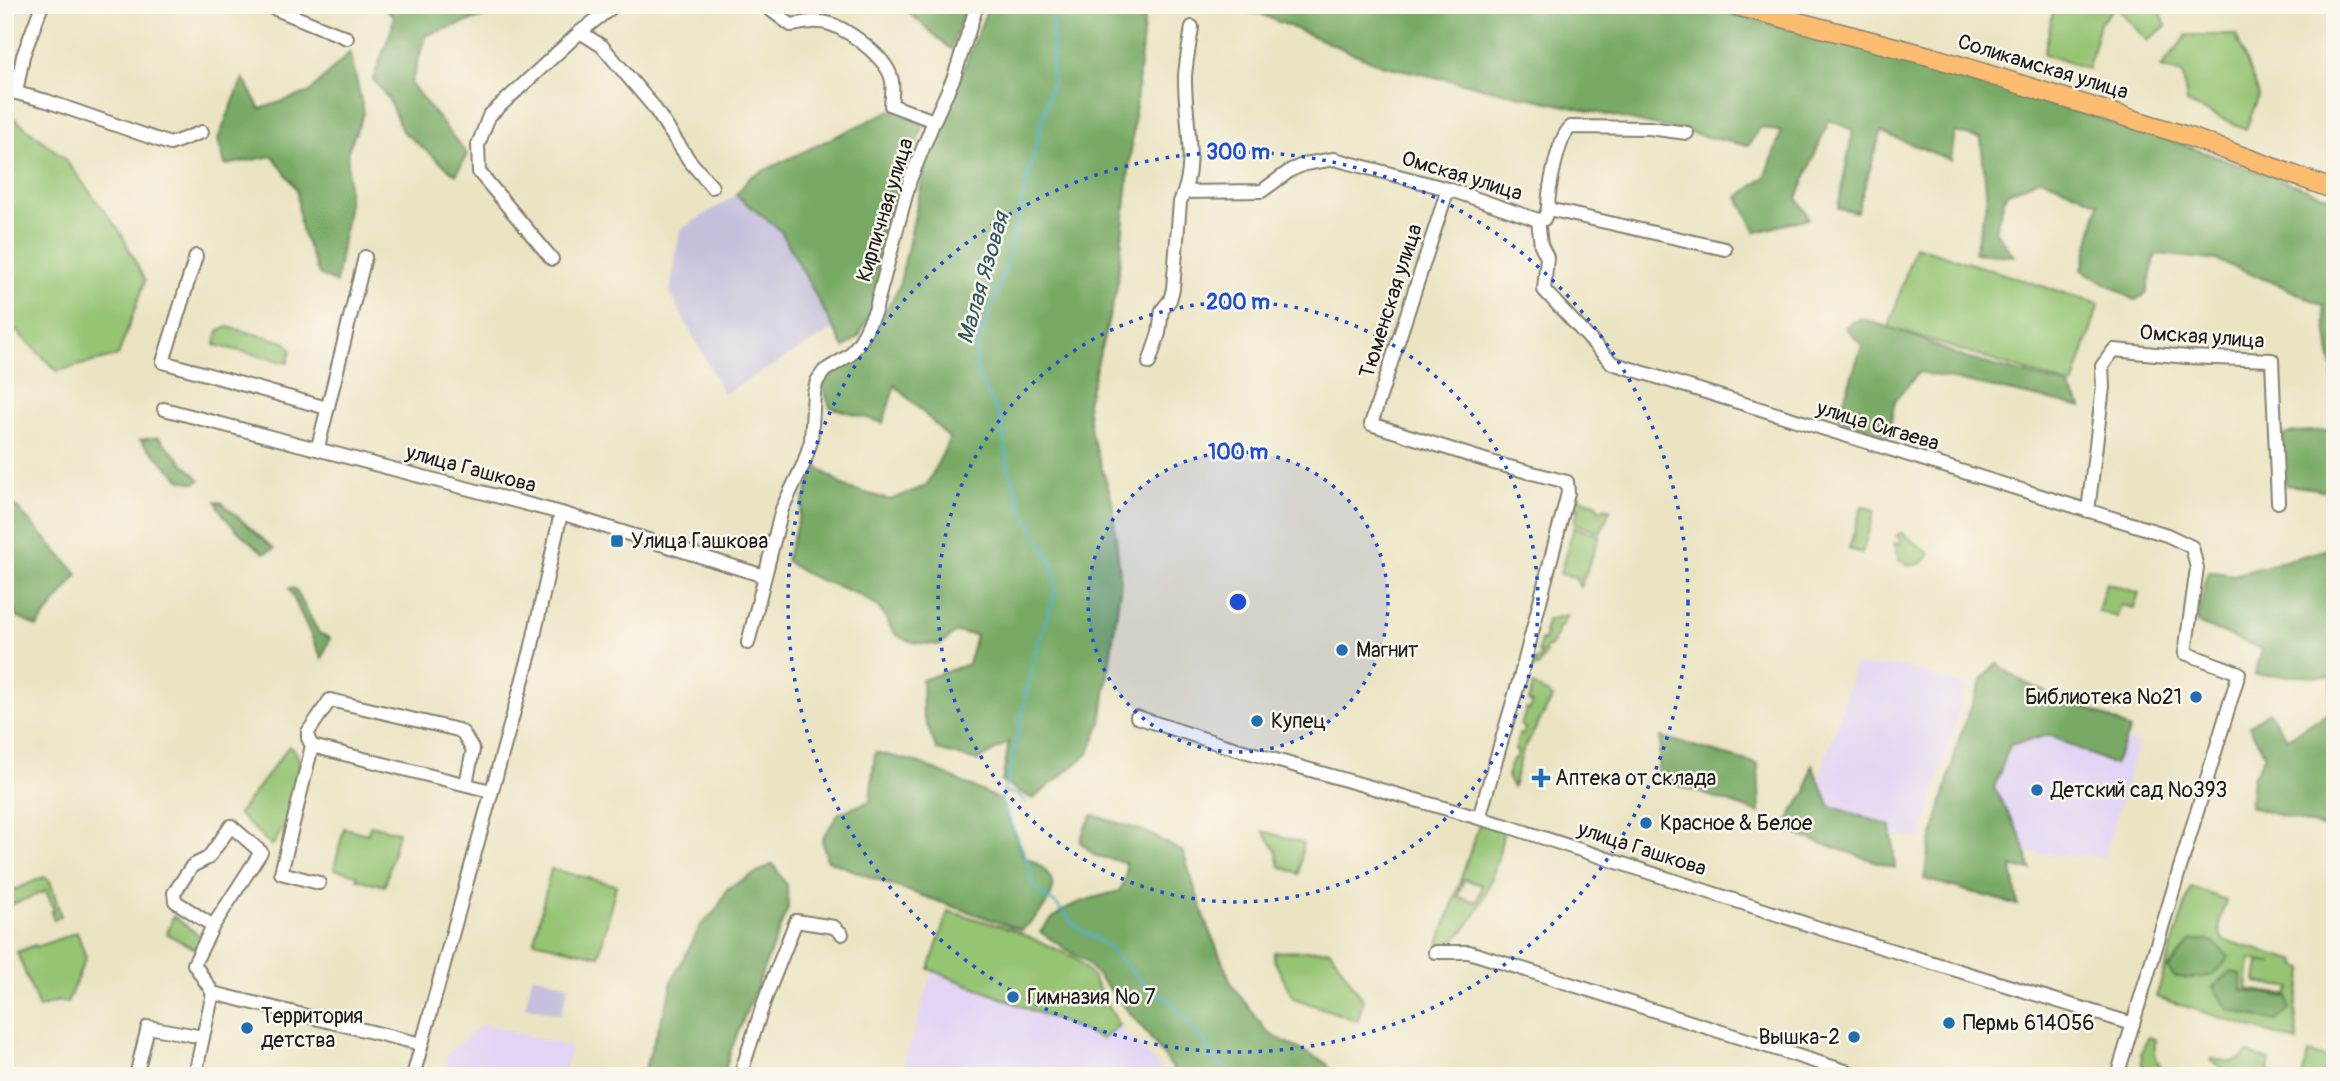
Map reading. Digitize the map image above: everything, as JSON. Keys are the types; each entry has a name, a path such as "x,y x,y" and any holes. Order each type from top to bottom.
{"main road":[{"name":"Соликамская улица","path":"1733,5 1929,56 2187,136 2335,190"}],"street":[{"path":"42,5 11,92 47,101 170,144 202,132"},
{"path":"267,5 347,38"},
{"path":"552,259 480,172 478,145 489,116 580,32 615,5"},
{"path":"764,5 791,25 821,21 844,31 886,65 892,80 891,105 934,121"},
{"name":"Кирпичная улица","path":"764,576 782,509 804,463 811,441 814,392 824,371 850,355 861,340 875,311 910,180 954,77 977,5"},
{"path":"1149,363 1159,333 1161,310 1170,300 1173,289 1180,202 1185,192 1189,166 1185,75 1192,27"},
{"path":"580,32 602,46 653,106 689,160 712,187"},
{"path":"1548,209 1551,178 1563,134 1571,127 1649,128 1687,133"},
{"name":"Омская улица","path":"1185,192 1262,191 1291,170 1305,164 1334,159 1448,189 1538,220 1544,219 1548,209 1725,249"},
{"name":"Тюменская улица","path":"1448,189 1371,424 1494,463 1567,482 1568,493 1479,818"},
{"name":"улица Сигаева","path":"1538,220 1541,245 1547,257 1544,290 1612,363 2167,535 2193,547 2197,568 2185,653 2239,673 2133,1024"},
{"path":"196,256 163,362 327,408"},
{"path":"318,447 365,257"},
{"name":"Омская улица","path":"2088,511 2103,387 2102,366 2114,350 2187,357 2272,360 2278,502"},
{"name":"улица Гашкова","path":"164,409 318,447 561,513 764,576"},
{"path":"413,1076 531,650 561,513"},
{"path":"748,643 764,576"},
{"path":"466,784 473,750 461,731 330,700 308,732 313,746 491,791"},
{"name":"улица Гашкова","path":"1137,717 1223,745 1479,818 1920,960 2133,1024"},
{"path":"313,746 281,873 320,883"},
{"path":"213,926 175,901 174,893 192,866 208,858 231,826 261,852 213,926 194,964 213,993 421,1044"},
{"path":"740,1076 764,1002 796,921 834,927 842,934"},
{"path":"1435,953 1469,952 1861,1076"},
{"path":"195,1076 213,993"},
{"path":"2117,1076 2133,1024"},
{"path":"136,1076 148,1027 203,1037"}],"shaded area":[{"path":"736,195 781,231 834,329 724,394 670,293 680,230"},
{"path":"1855,666 1906,667 1966,687 1921,839 1902,837 1811,805"},
{"name":"Детский сад №393","path":"1981,692 2138,744 2104,857 2038,854 1935,835"},
{"name":"Гимназия № 7","path":"951,913 1073,957 1080,963 1122,1031 1169,1076 900,1076"},
{"path":"533,975 569,985 561,1015 525,1006"},
{"path":"482,1024 571,1047 564,1076 442,1076 447,1055"}],"green space":[{"path":"381,5 497,5 487,16 426,35 411,84 467,154 456,175 402,131 389,100 373,79 394,16"},
{"path":"900,5 966,5 951,49"},
{"path":"989,5 1146,5 1117,287 1087,403 1091,433 1112,500 1121,583 1101,723 1089,753 1033,799 1002,782 1009,742 977,761 937,750 923,715 922,680 968,664 976,635 956,632 940,645 903,639 895,633 879,609 865,599 807,574 786,560 815,465 845,487 890,500 926,486 950,439 895,385 883,423 830,407 822,384 865,347 899,287 927,160"},
{"path":"1191,5 1697,5 1945,71 2184,145 2335,199 2335,390 2323,305 2216,260 2156,254 2146,294 2135,300 2082,270 2099,203 2041,178 2006,194 1995,231 2014,256 1974,253 1987,201 1981,139 1955,132 1951,160 1881,132 1857,212 1838,208 1853,130 1829,120 1797,198 1809,218 1756,232 1738,197 1766,176 1781,132 1761,127 1748,146 1381,65 1260,14"},
{"path":"2063,5 2158,5 2166,26 2147,41 2116,6 2100,23 2088,69 2044,54 2053,12"},
{"path":"2187,35 2236,35 2259,95 2246,129 2187,103 2183,74 2161,68"},
{"path":"350,52 364,113 348,150 348,209 336,283 319,274 300,226 297,190 273,156 225,165 218,139 243,78 260,109 310,92"},
{"path":"891,110 924,124 907,169 872,310 859,336 844,348 781,231 736,195 750,177"},
{"path":"5,111 64,158 121,233 145,281 118,356 57,371 5,320"},
{"path":"1915,246 2099,304 2073,386 1889,327"},
{"path":"1860,318 1906,333 1965,358 2067,385 2082,407 1919,372 1895,400 1888,437 1838,418 1862,345 1845,327"},
{"path":"227,327 286,342 291,350 288,363 215,345 218,331"},
{"path":"2335,396 2335,495 2318,489 2286,485 2279,462 2280,437 2293,432 2332,430"},
{"path":"158,437 200,480 196,483 181,480 140,440"},
{"path":"5,495 78,574 37,627 5,611"},
{"path":"1576,497 1598,504 1597,508 1610,509 1601,532 1574,523 1579,508 1573,506"},
{"path":"216,501 222,503 274,549 264,553 250,542 230,523"},
{"path":"1862,506 1875,510 1862,553 1849,549"},
{"path":"1574,527 1600,535 1580,588 1575,577 1560,574"},
{"path":"1901,532 1930,554 1920,564 1912,565 1899,560 1894,543 1900,544 1901,539 1896,536"},
{"path":"2335,547 2335,831 2250,807 2253,777 2265,755 2249,726 2269,712 2287,738 2328,713 2332,677 2255,675 2262,649 2197,623 2208,571 2234,575"},
{"path":"2106,583 2139,593 2134,608 2121,605 2117,617 2098,611"},
{"path":"289,588 295,589 319,633 330,638 322,659"},
{"path":"1567,615 1556,631 1558,633 1550,647 1547,646 1544,651 1546,653 1538,667 1535,666 1531,672 1541,653 1538,652 1541,640 1544,641 1546,634 1547,620"},
{"path":"1997,663 2029,685 2095,711 2130,730 2114,765 2049,735 2010,745 1994,788 2021,836 2031,870 2012,867 2018,905 1924,879 1928,853 1961,732 1982,680"},
{"path":"1533,685 1553,697 1523,751 1513,787 1507,776 1518,752 1515,751 1519,734 1523,735 1525,728 1521,726 1526,709 1530,710"},
{"path":"1661,737 1758,764 1760,813 1657,778"},
{"path":"289,746 296,752 300,764 285,825 272,846 238,814"},
{"path":"875,752 920,763 1001,800 1023,856 1038,864 1052,882 1049,901 1022,930 827,860 822,839 839,813 870,801"},
{"path":"1812,765 1830,806 1891,826 1895,868 1785,831 1793,810 1806,792"},
{"path":"1093,815 1146,832 1183,852 1206,922 1232,985 1268,1033 1326,1063 1334,1076 1179,1076 1141,1026 1086,962 1040,932 1048,922 1066,909 1085,900 1119,891 1123,884 1125,862 1096,856 1080,842"},
{"path":"1480,822 1504,828 1491,879 1475,915 1464,930 1452,941 1438,947 1458,887 1461,888 1458,897 1477,902 1482,885 1464,879 1462,885 1459,884"},
{"path":"370,825 398,832 385,886 357,879 358,875 334,869 344,828 368,834"},
{"path":"1263,831 1303,843 1299,874 1280,866 1276,850"},
{"path":"773,864 787,886 788,908 723,1076 642,1076 671,991 671,982 701,925 717,909 728,888"},
{"path":"551,869 616,885 599,956 534,941"},
{"path":"44,877 50,881 61,916 54,920 51,912 54,910 46,891 5,907 5,894"},
{"path":"2191,887 2226,900 2219,925 2223,940 2297,961 2296,965 2304,969 2295,1009 2298,1042 2156,997","holes":["2250,959 2273,963 2259,962 2256,982 2291,988 2287,995 2247,989"]},
{"path":"948,911 1011,929 1074,957 1092,976 1119,1025 1103,1039 929,969"},
{"path":"173,916 203,938 197,950 167,934"},
{"path":"77,932 86,957 67,1003 58,1001 39,1008 17,952"},
{"path":"2192,940 2212,941 2229,957 2211,975 2174,977 2168,968"},
{"path":"1330,950 1363,1000 1358,1021 1293,998 1274,960 1274,952"},
{"path":"2231,972 2241,974 2241,990 2288,997 2290,1009 2276,1021 2229,1010 2213,987"},
{"path":"2148,1037 2155,1039 2156,1056 2164,1070 2163,1076 2143,1076 2141,1053"},
{"path":"2247,1052 2270,1061 2268,1072 2281,1076 2227,1076 2224,1070 2211,1061 2236,1061"},
{"path":"2309,1053 2335,1061 2335,1076 2302,1076"}],"waterway":[{"name":"Малая Язовая","path":"1053,5 1052,81 1004,274 976,349 977,374 1001,420 1008,467 1024,513 1052,562 1056,592 1035,653 1010,771 1001,800 1029,864 1034,888 1056,904 1074,925 1107,946 1144,984 1172,1003 1230,1076"},
{"name":"Малая Язовая","path":"1004,792 1019,795 1025,802"}],"place":[{"name":"Улица Гашкова","path":"617,541"},
{"name":"Магнит","path":"1342,650"},
{"name":"Библиотека №21","path":"2196,697"},
{"name":"Купец","path":"1257,721"},
{"name":"Аптека от склада","path":"1541,778"},
{"name":"Детский сад №393","path":"2037,790"},
{"name":"Красное & Белое","path":"1646,823"},
{"name":"Гимназия № 7","path":"1013,997"},
{"name":"Пермь 614056","path":"1949,1023"},
{"name":"Территория детства","path":"247,1028"},
{"name":"Вышка-2","path":"1854,1037"}]}
